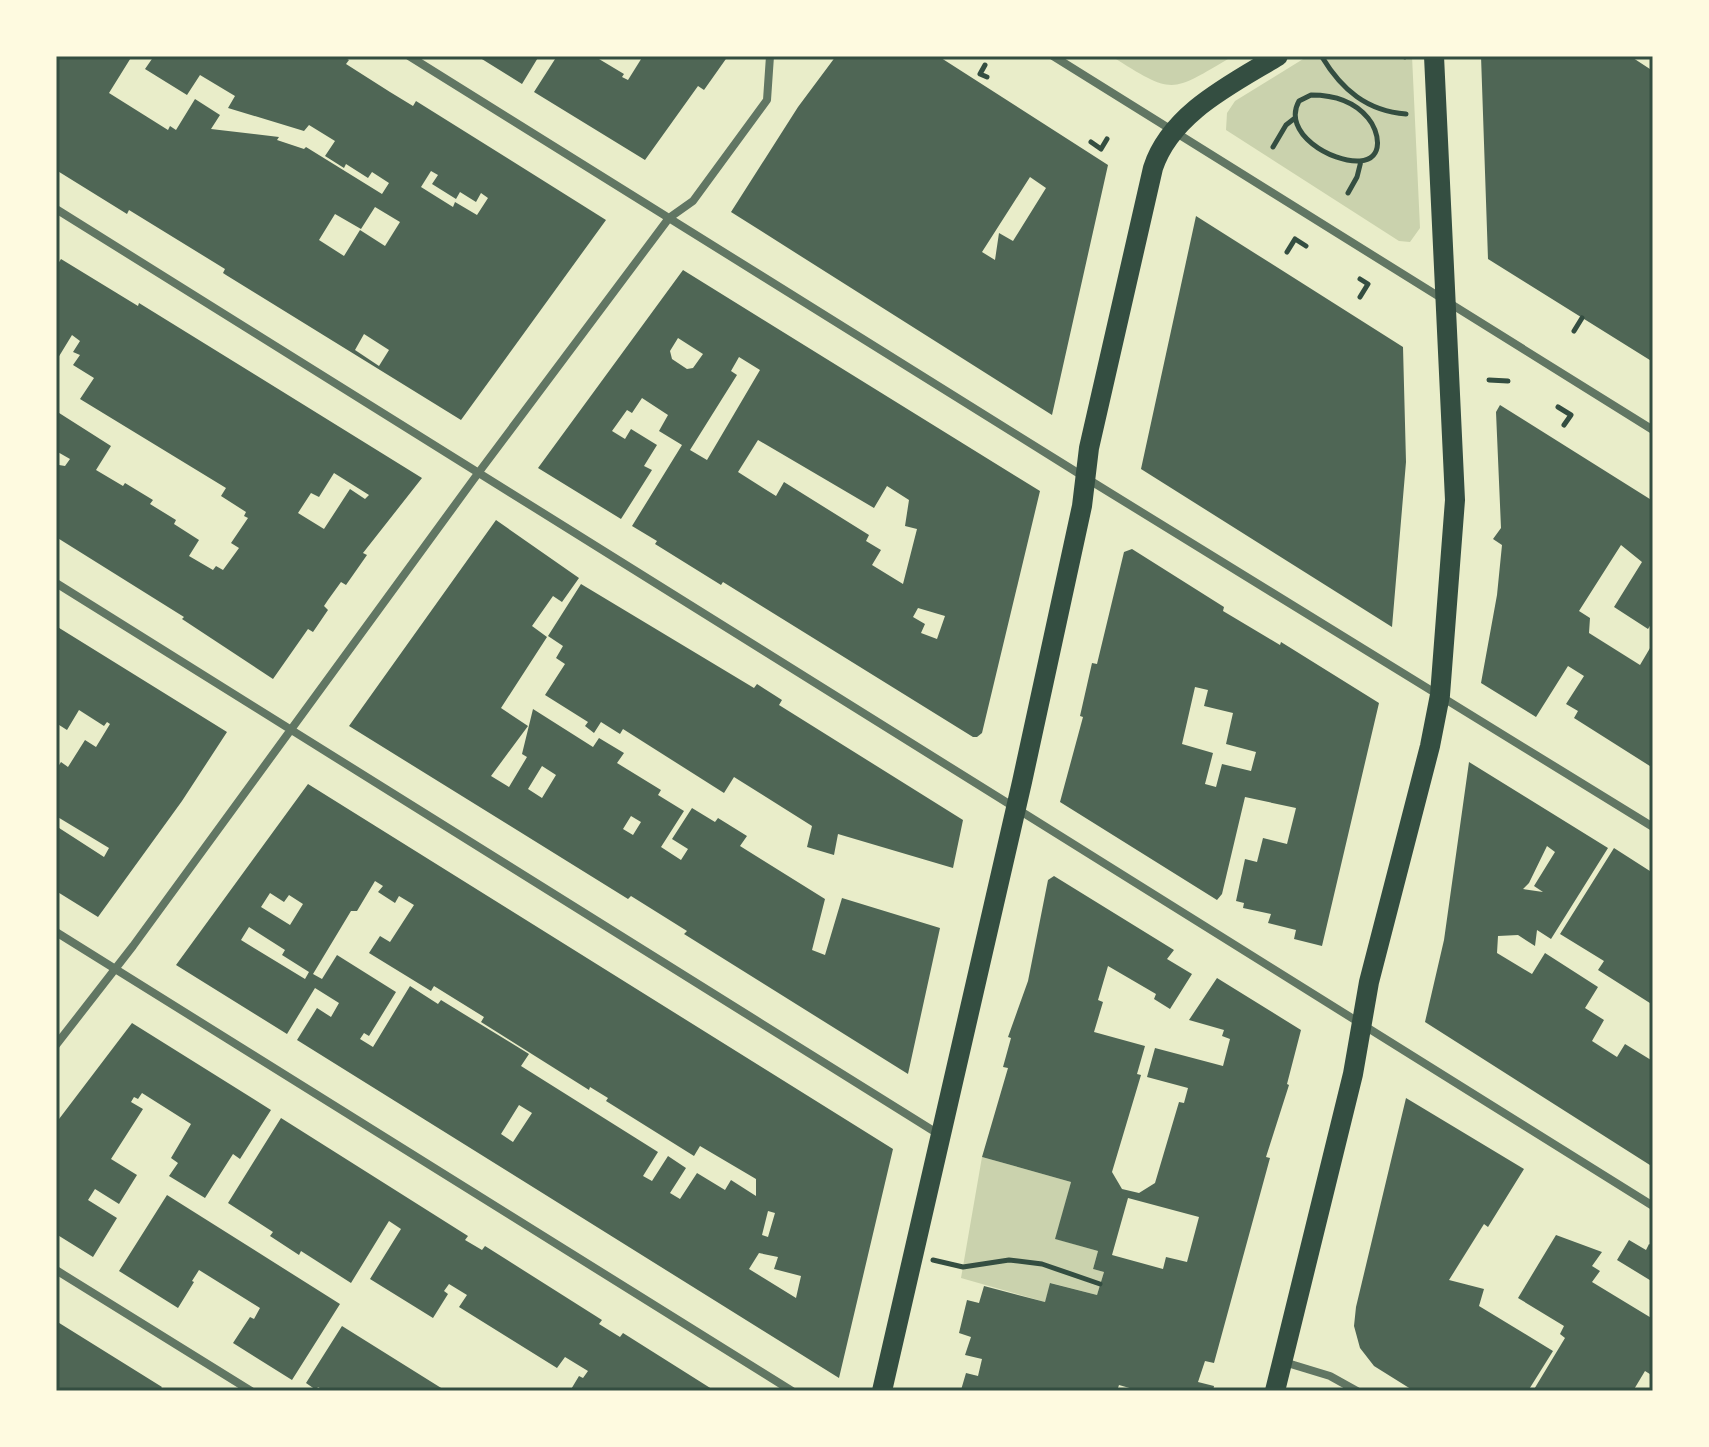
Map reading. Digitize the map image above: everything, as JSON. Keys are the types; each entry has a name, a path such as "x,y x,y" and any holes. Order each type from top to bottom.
{"main road":[{"path":"882,1391 1079,521 1089,448 1156,157 1174,132 1205,101 1278,56"},
{"path":"1275,1391 1353,1074 1369,982 1430,746 1440,695 1455,500 1434,56"}],"street":[{"path":"409,56 1653,827"},
{"path":"56,1045 669,218 693,201 767,100 770,56"},
{"path":"1053,56 1653,430"},
{"path":"56,209 1653,1206"},
{"path":"56,583 940,1135"},
{"path":"56,932 792,1391"},
{"path":"56,1270 251,1391"},
{"path":"1282,1362 1330,1376 1357,1391"}],"path":[{"path":"1322,57 1335,77 1357,99 1382,110 1406,114"},
{"path":"985,65 980,74 987,77"},
{"path":"1273,147 1286,125 1295,118 1299,101 1311,95 1330,96 1353,105 1370,120 1378,138 1376,152 1361,161 1344,159 1320,149 1305,137 1295,118"},
{"path":"1353,105 1357,99"},
{"path":"1091,142 1101,149 1107,139"},
{"path":"1348,193 1361,161"},
{"path":"1287,252 1295,239 1306,246"},
{"path":"1360,279 1368,284 1360,297"},
{"path":"1574,331 1582,318"},
{"path":"1489,380 1508,381"},
{"path":"1558,407 1571,415 1564,425"},
{"path":"913,1255 963,1267 1009,1260 1042,1264 1100,1284"}],"green space":[{"path":"1111,56 1233,56 1184,83 1172,85 1148,78"},
{"path":"1308,56 1412,56 1420,228 1410,242 1399,241 1226,130 1227,113 1235,101"},
{"path":"982,1157 1071,1182 1056,1239 1098,1251 1093,1269 1104,1272 1097,1295 1051,1283 1045,1302 961,1278"}],"building":[{"path":"56,56 132,56 109,93 168,130 170,126 176,130 195,99 220,115 211,129 279,137 277,140 304,149 306,147 382,194 389,183 372,172 368,178 346,164 344,168 325,156 335,141 309,125 304,131 228,108 235,96 200,75 187,95 145,69 154,56 342,56 349,60 346,64 390,92 413,106 416,101 606,220 461,420 226,275 223,273 225,269 56,170","holes":["431,171 438,175 432,184 456,199 460,192 476,202 481,193 488,198 477,215 455,202 453,207 421,187","375,207 400,222 385,246 360,230 344,256 319,240 335,214 361,229","364,334 389,350 379,366 355,350"]},
{"path":"477,56 539,56 522,84"},
{"path":"557,56 594,56 624,74 622,77 628,80 643,56 728,56 704,90 698,86 645,160 534,92"},
{"path":"836,56 938,56 1108,165 1052,415 731,212 798,107","holes":["1030,177 1046,188 1013,241 999,233 995,260 982,252"]},
{"path":"1481,56 1630,56 1653,71 1653,362 1488,259"},
{"path":"1196,216 1403,347 1406,462 1392,627 1141,469"},
{"path":"61,259 138,306 139,303 422,478 363,553 367,555 346,585 341,582 328,600 324,606 328,610 313,632 308,629 273,679 182,619 184,617 56,537 56,469 59,465 65,466 70,459 56,451 56,411 111,446 96,470 153,500 150,504 176,520 174,524 199,540 189,556 213,570 216,566 223,570 239,548 231,543 248,518 244,516 246,512 221,496 226,488 80,399 94,378 73,365 80,355 73,352 80,341 72,335 56,357 56,267","holes":["334,473 369,495 365,499 350,489 324,529 298,513 311,493 319,497"]},
{"path":"683,270 1040,491 982,733 973,737 723,582 721,585 632,526 682,445 659,431 668,415 642,398 632,413 627,410 612,431 625,439 631,429 657,445 644,466 652,470 621,519 538,468","holes":["678,338 703,354 693,368 687,369 672,359 670,351","739,357 760,370 707,460 690,450 737,375 731,371","758,440 874,508 887,486 909,500 905,526 917,529 903,584 872,565 881,550 866,541 869,535 784,482 776,496 738,472","918,608 945,616 937,639 921,633 925,624 913,617"]},
{"path":"1500,405 1653,501 1653,621 1648,629 1614,607 1642,562 1621,545 1579,611 1590,618 1589,633 1640,665 1653,643 1653,768 1574,718 1578,711 1566,704 1584,676 1568,666 1536,717 1481,683 1497,595 1502,545 1493,539 1501,528 1496,412"},
{"path":"496,520 579,578 562,602 553,596 532,626 547,637 501,708 528,726 491,776 509,787 527,757 522,754 533,709 593,747 599,738 624,753 617,763 661,790 658,795 684,811 661,847 681,860 688,849 672,839 692,808 715,822 718,818 747,836 740,846 825,899 812,950 825,955 842,898 940,928 908,1074 684,934 687,931 631,896 628,899 349,726","holes":["542,766 556,775 542,798 528,789","631,816 641,822 633,835 623,829"]},
{"path":"1132,549 1224,607 1223,611 1280,645 1281,642 1379,703 1322,946 1294,939 1296,930 1268,923 1271,914 1243,908 1244,903 1236,901 1245,859 1257,862 1263,838 1287,844 1296,808 1245,797 1222,894 1217,900 1060,802 1083,717 1080,716 1092,663 1097,664 1124,552","holes":["1195,687 1208,690 1204,706 1233,713 1226,744 1256,752 1251,771 1222,764 1216,787 1205,784 1213,753 1182,744"]},
{"path":"581,584 754,688 757,684 782,700 779,705 963,820 953,868 838,834 834,855 807,847 812,826 734,777 724,793 623,729 620,734 601,722 594,733 585,726 588,722 545,695 565,664 556,658 563,646 548,636"},
{"path":"56,626 227,732 182,801 98,917 56,891 56,826 104,857 109,848 56,816 56,770 61,762 68,767 85,740 96,747 110,724 107,722 104,726 79,710 67,730 56,723"},
{"path":"1469,762 1608,848 1551,939 1537,930 1535,946 1518,935 1498,936 1497,953 1532,974 1545,953 1598,987 1585,1008 1604,1020 1592,1041 1617,1057 1625,1044 1651,1060 1653,1056 1653,1167 1425,1022 1444,940","holes":["1547,846 1555,852 1534,886 1543,892 1523,889"]},
{"path":"308,784 893,1149 839,1378 297,1040 317,1008 331,1017 339,1003 315,988 287,1034 176,965","holes":["375,881 383,886 378,892 395,903 399,896 414,905 390,942 380,936 369,953 431,991 434,986 484,1017 481,1022 589,1090 590,1087 608,1098 606,1101 694,1156 700,1146 756,1179 756,1196 731,1180 725,1190 697,1173 680,1199 670,1193 686,1168 668,1156 652,1181 643,1176 658,1152 521,1066 529,1054 441,1000 438,1004 410,986 373,1047 360,1039 364,1033 369,1036 396,992 337,955 322,979 313,974 351,911 357,911","270,893 284,902 289,895 303,904 290,925 261,907","249,927 285,950 282,955 309,972 305,979 241,940","519,1105 532,1113 513,1142 501,1134","768,1211 775,1213 768,1237 762,1235","759,1253 778,1257 774,1269 801,1276 796,1298 749,1269"]},
{"path":"1614,848 1653,873 1653,1005 1598,970 1604,961 1560,934"},
{"path":"1054,876 1174,950 1167,959 1192,974 1170,1009 1154,999 1156,994 1108,966 1098,1000 1103,1002 1094,1032 1145,1046 1137,1074 1141,1075 1112,1172 1122,1189 1139,1193 1155,1183 1179,1102 1184,1103 1188,1088 1147,1077 1155,1048 1223,1066 1230,1039 1222,1036 1224,1030 1189,1020 1217,978 1301,1030 1214,1363 1205,1361 1198,1382 1214,1386 1213,1391 1140,1391 1119,1385 1117,1391 961,1390 966,1373 978,1376 982,1359 965,1355 971,1337 959,1333 967,1300 979,1303 984,1286 1045,1302 1050,1283 1097,1295 1104,1272 1093,1269 1098,1251 1055,1239 1071,1182 982,1157 1008,1068 1003,1067 1011,1038 1008,1037 1028,981 1048,880","holes":["1128,1198 1199,1217 1187,1262 1166,1257 1163,1269 1112,1255"]},
{"path":"132,1023 271,1110 240,1159 233,1154 205,1198 169,1176 178,1163 171,1158 191,1124 142,1093 138,1099 134,1097 131,1102 143,1109 111,1159 137,1175 119,1204 95,1189 88,1200 117,1218 93,1257 56,1234 56,1123"},
{"path":"1406,1098 1524,1169 1488,1227 1484,1224 1449,1280 1484,1289 1479,1306 1553,1351 1528,1391 1414,1391 1374,1366 1360,1348 1354,1326 1356,1307"},
{"path":"281,1118 468,1236 465,1240 482,1250 485,1246 602,1320 599,1324 620,1337 623,1333 715,1391 570,1391 579,1376 583,1378 588,1371 565,1357 557,1368 459,1307 467,1295 449,1284 444,1291 448,1294 433,1318 370,1279 401,1229 389,1221 351,1283 301,1251 299,1255 270,1236 273,1232 228,1203"},
{"path":"167,1195 340,1304 292,1380 233,1343 250,1317 254,1319 260,1308 199,1270 178,1308 119,1271"},
{"path":"1556,1235 1602,1252 1592,1266 1600,1271 1592,1282 1653,1319 1653,1376 1645,1371 1633,1391 1533,1391 1565,1338 1560,1334 1564,1326 1518,1298"},
{"path":"1629,1240 1646,1250 1649,1244 1653,1246 1653,1282 1617,1260"},
{"path":"56,1321 162,1387 159,1391 56,1391"},
{"path":"342,1326 446,1391 325,1391 318,1387 316,1390 306,1383"}]}
